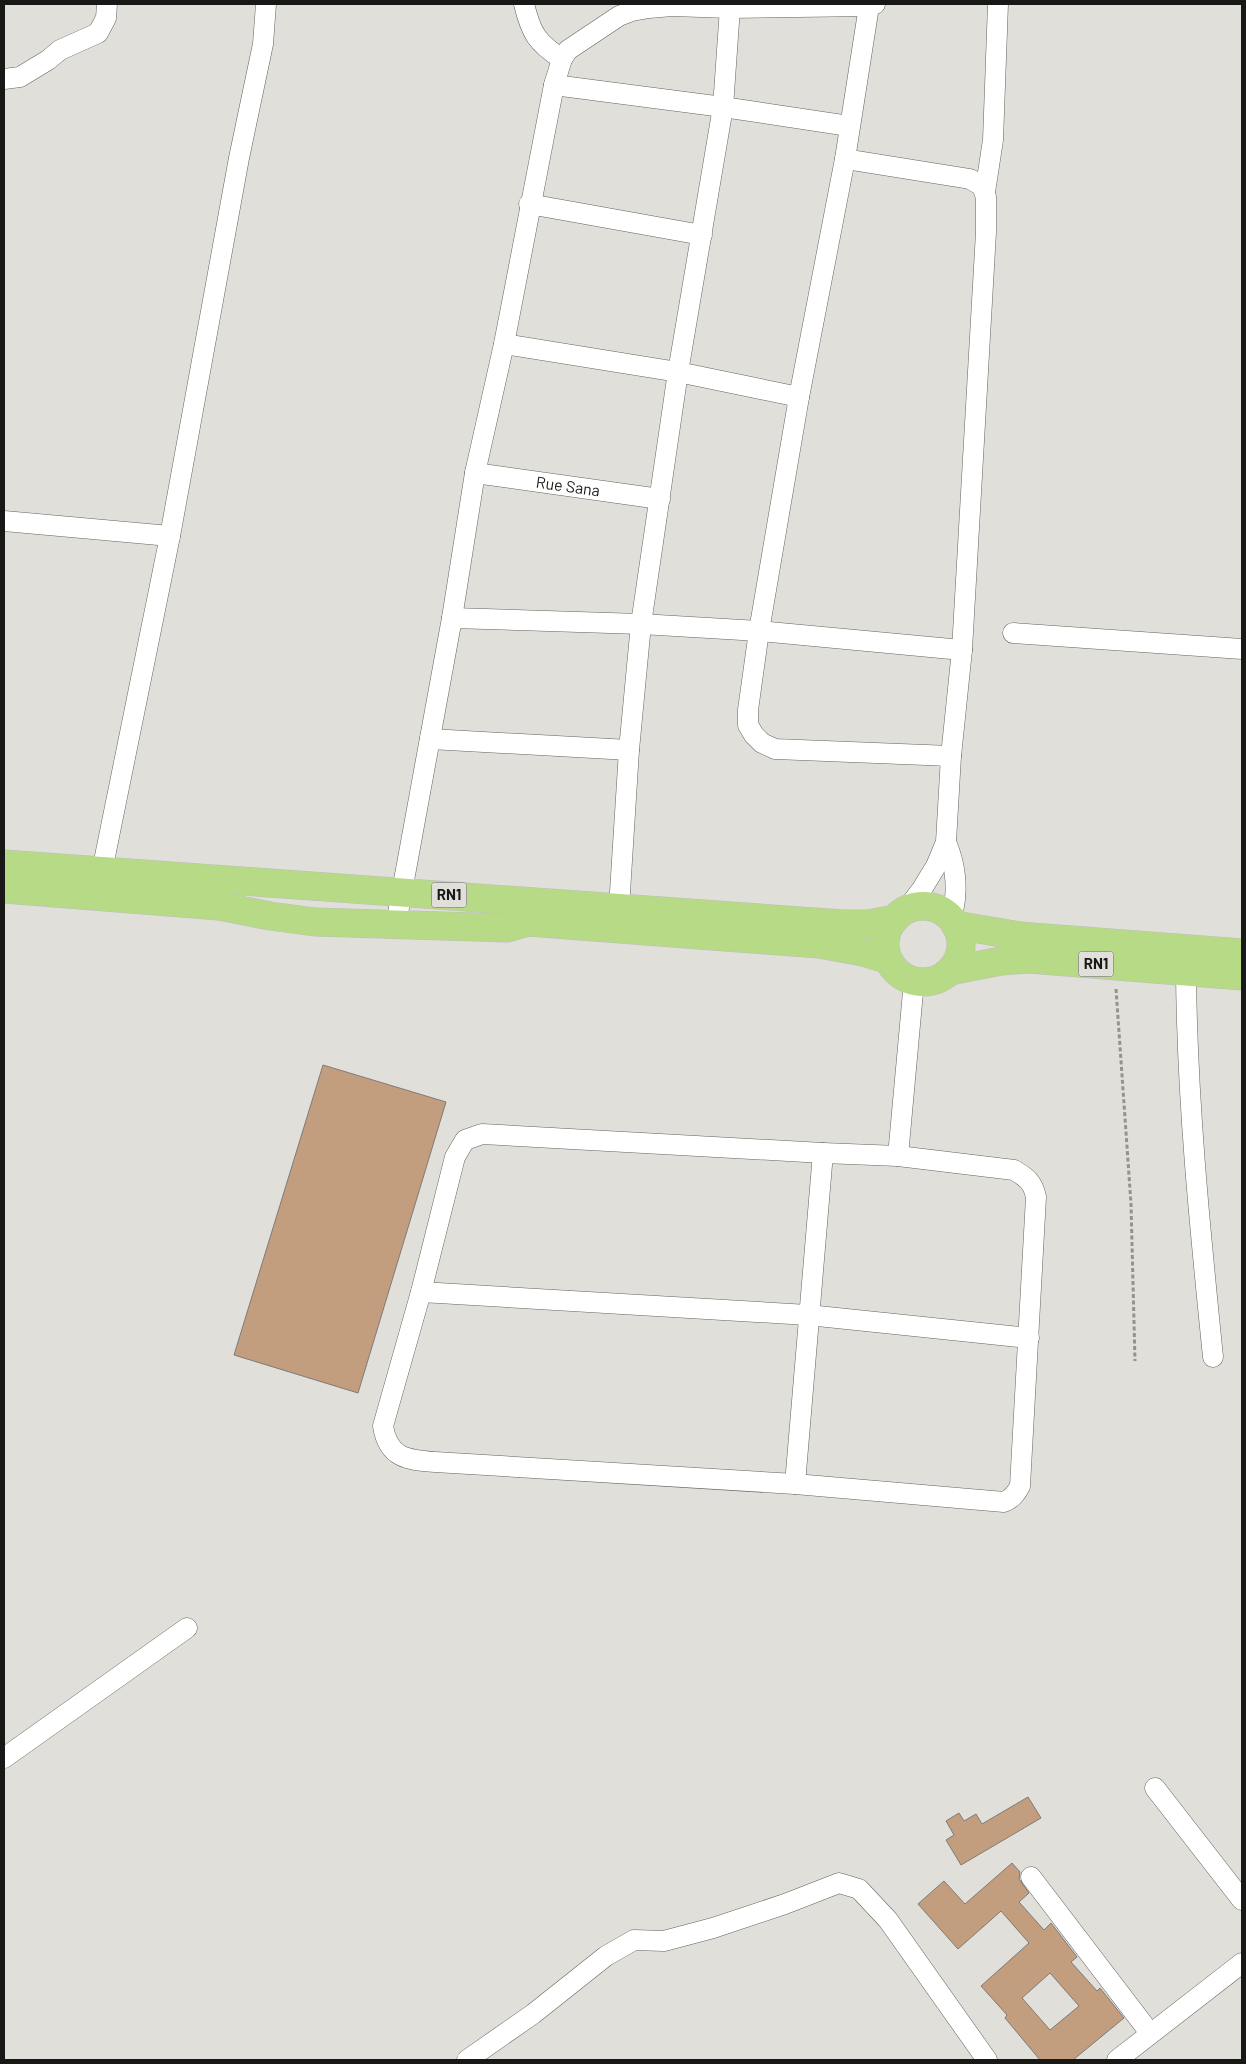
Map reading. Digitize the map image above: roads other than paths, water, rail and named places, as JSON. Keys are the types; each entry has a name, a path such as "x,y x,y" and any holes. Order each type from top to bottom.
{"main road":[{"name":"RN1","path":"4,864 855,925 868,924 900,914 913,907 930,907 938,909 953,922 1019,936 1242,953"},
{"name":"RN1","path":"4,889 219,906 293,920 502,928 512,927 524,922 819,944 863,952 889,960 899,973 914,980 933,980 950,971 1002,961 1029,959 1242,976"},
{"path":"889,960 885,943 886,934 900,914"},
{"path":"950,971 960,949 960,940 953,922"}],"street":[{"path":"4,79 20,77 48,60 60,50 98,32 106,18 107,4"},
{"path":"102,870 170,536 239,158 263,44 266,4"},
{"path":"524,4 529,24 538,41 562,59"},
{"path":"953,922 955,867 946,842 951,756 962,650 986,232 985,192 993,140 999,4"},
{"path":"396,924 452,618 475,473 504,344 529,204 554,85 562,59 578,42 619,16 632,11 672,6 730,8 872,5 799,397 759,631 748,710 748,725 762,743 776,749 951,756"},
{"path":"619,908 629,750 641,624 651,544 660,499 678,372 723,107 730,8"},
{"path":"554,85 849,126"},
{"path":"844,159 970,179 982,186 985,192"},
{"path":"529,204 702,235"},
{"path":"504,344 678,372 799,397"},
{"name":"Rue Sana","path":"475,473 660,499"},
{"path":"4,520 170,536"},
{"path":"452,618 641,624 759,631 962,650"},
{"path":"1012,633 1242,649"},
{"path":"430,739 629,750"},
{"path":"900,914 926,881 946,842"},
{"path":"1186,972 1186,1016 1199,1218 1214,1357"},
{"path":"898,1156 914,980"},
{"path":"482,1134 823,1153 898,1156 1014,1170 1030,1181 1036,1197 1020,1486 1009,1500 997,1502 795,1484 412,1460 402,1457 385,1441 383,1426 421,1292 455,1157 465,1140 482,1134"},
{"path":"795,1484 823,1153"},
{"path":"421,1292 808,1316 1029,1338"},
{"path":"4,1758 186,1628"},
{"path":"1155,1788 1242,1899"},
{"path":"1031,1877 1150,2033"},
{"path":"467,2060 533,2014 606,1956 634,1940 664,1941 713,1928 785,1904 839,1883 859,1889 888,1920 987,2060"},
{"path":"1117,2060 1242,1963"}]}
